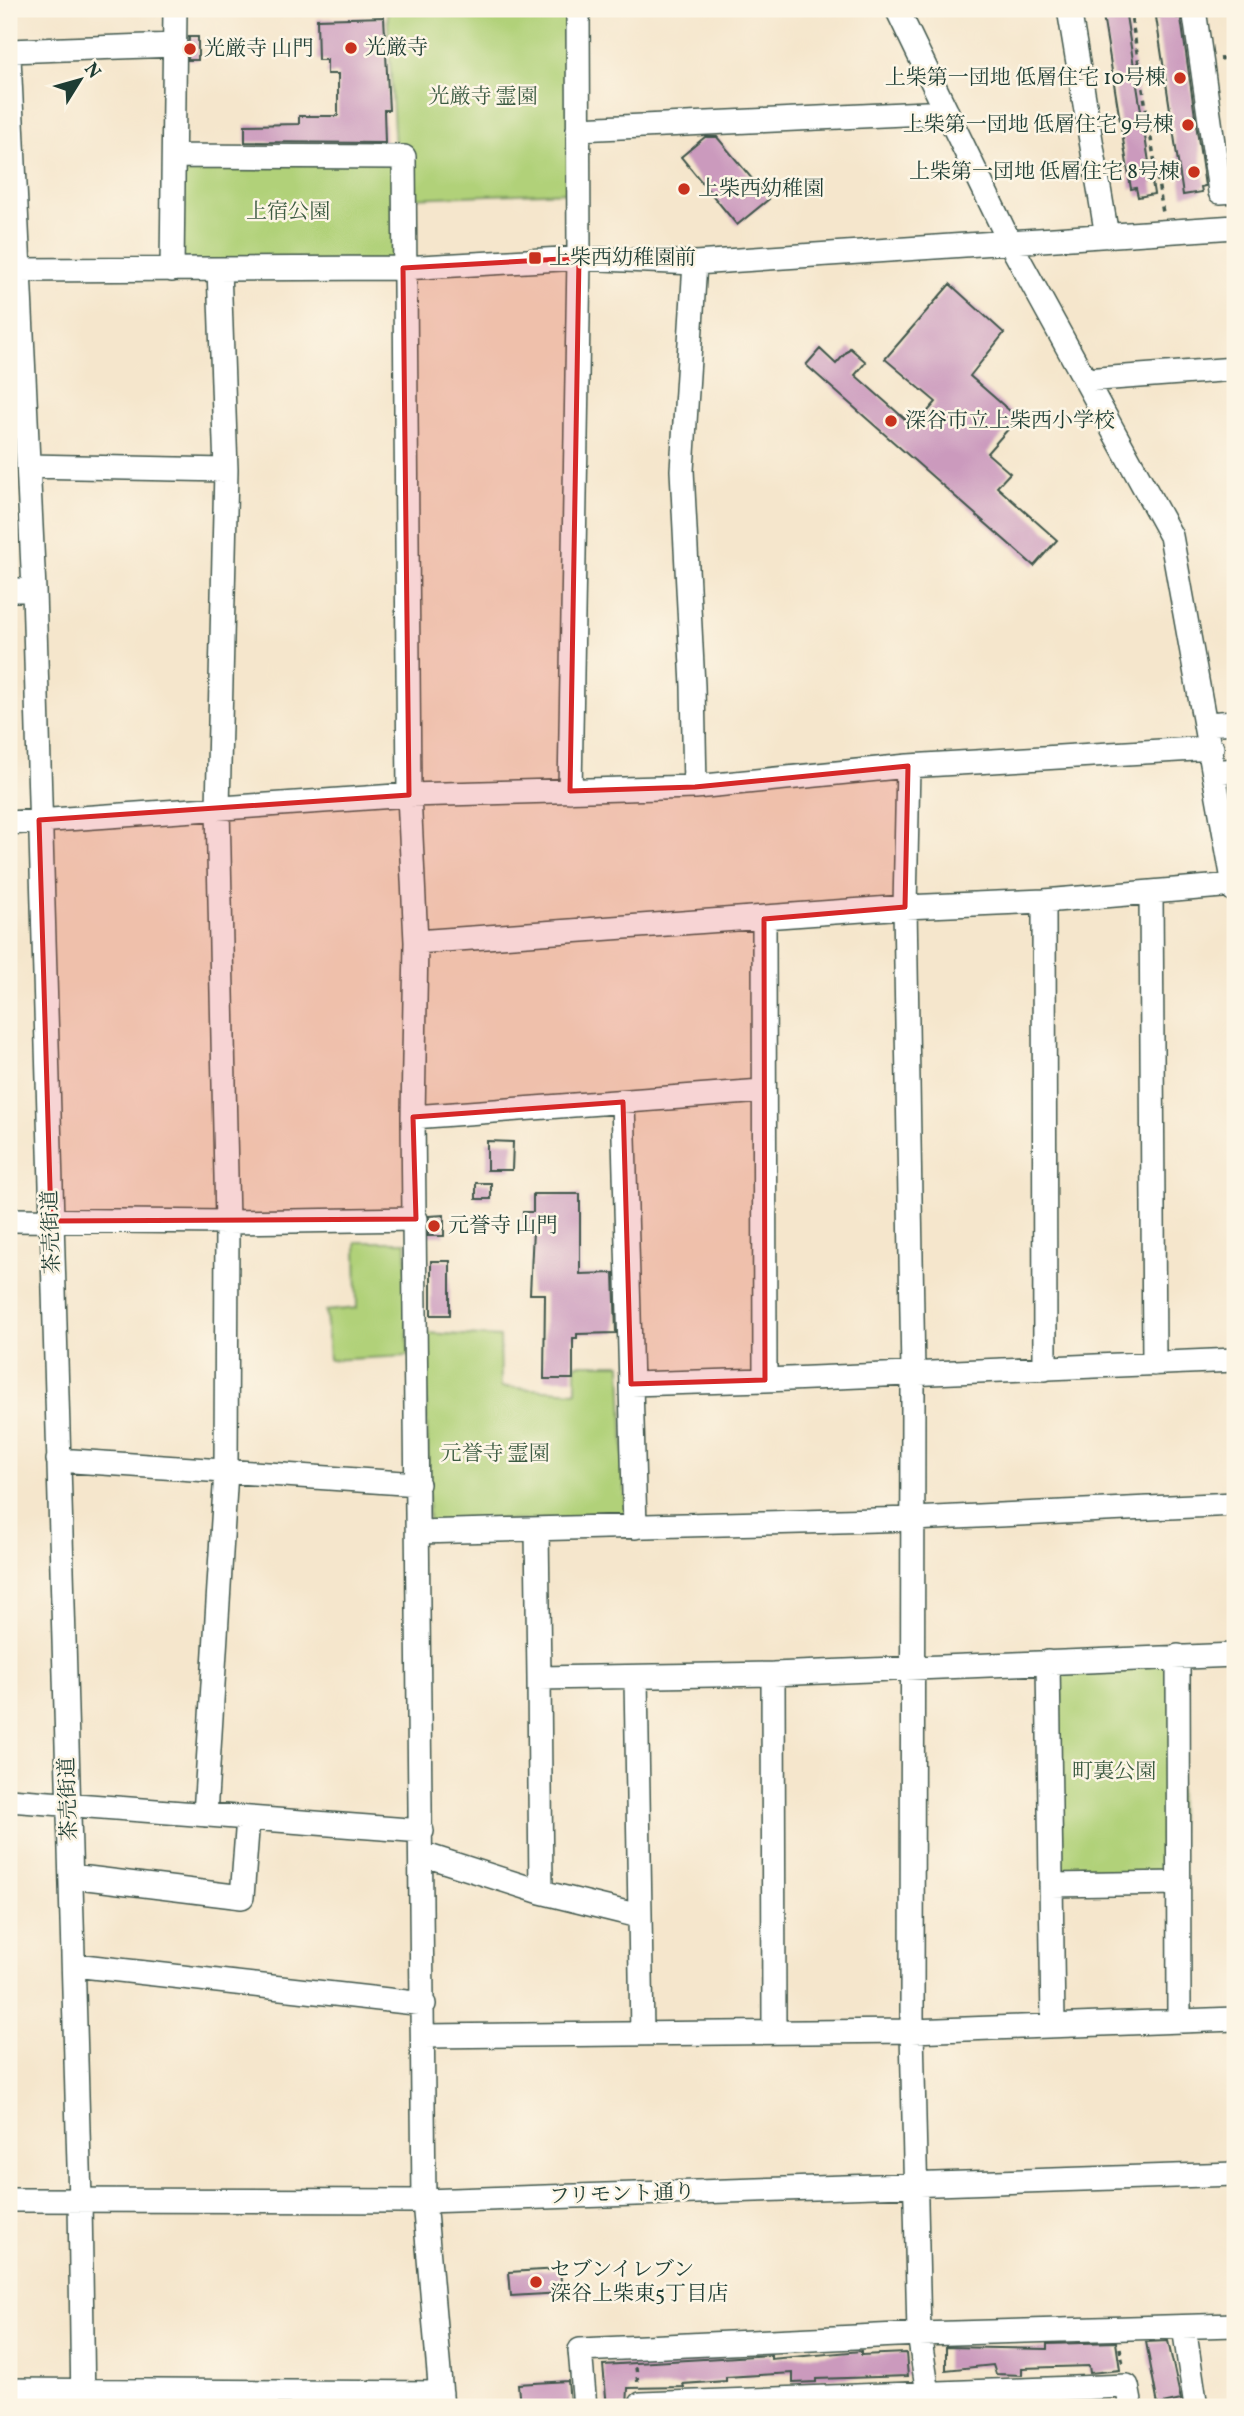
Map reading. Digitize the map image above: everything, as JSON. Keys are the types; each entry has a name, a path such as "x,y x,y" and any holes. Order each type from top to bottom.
{"street":[{"path":"172,270 176,9"},
{"path":"570,791 579,258 578,9"},
{"path":"416,942 1235,888 1224,771 1212,748 1206,724 1171,536 1010,243 897,9"},
{"path":"1069,9 1107,236"},
{"path":"1194,9 1220,192 1235,191"},
{"path":"9,51 175,46"},
{"name":"茶売街道","path":"9,57 17,270 14,335 28,466 34,590 74,1965 83,2399"},
{"path":"579,129 947,113"},
{"path":"9,2390 83,2399 442,2400 424,2201 413,1118 416,942 409,795 404,157 174,156"},
{"path":"17,270 403,268 579,258 695,262 1235,227"},
{"path":"695,262 682,470 695,787"},
{"path":"205,1815 226,1471 227,1222 218,808 226,470 219,269"},
{"path":"1086,380 1235,369"},
{"path":"28,466 226,470"},
{"path":"9,590 34,590"},
{"path":"1206,724 1235,722"},
{"path":"9,823 409,795 695,787 908,766 1212,748"},
{"path":"908,766 905,908 914,1519 912,2031 919,2334 929,2400"},
{"path":"1151,892 1154,1364"},
{"path":"1044,901 1045,1369"},
{"path":"764,919 762,1091 765,1380"},
{"path":"413,1118 762,1091"},
{"path":"622,1102 635,1527"},
{"path":"9,1220 227,1222 416,1219"},
{"path":"631,1384 1235,1360"},
{"path":"58,1460 418,1484"},
{"path":"418,1532 914,1519 1235,1504"},
{"path":"537,1530 541,1892"},
{"path":"538,1678 773,1674 1235,1655"},
{"path":"1178,1656 1179,2021"},
{"path":"1048,1662 1053,2025"},
{"path":"773,1674 774,2032"},
{"path":"636,1678 642,2034"},
{"path":"9,1800 248,1818 422,1843 541,1892 639,1916"},
{"path":"71,1875 242,1897 248,1818"},
{"path":"1051,1885 1179,1883"},
{"path":"74,1965 424,2004"},
{"path":"424,2036 912,2031 1235,2019"},
{"name":"フリモント通り","path":"9,2200 424,2201 1235,2174"},
{"path":"585,2407 580,2350 919,2334 1235,2325"},
{"path":"1184,2327 1196,2407"},
{"path":"641,2405 1129,2396"}],"path":[{"path":"1130,9 1161,202"},
{"path":"1117,2329 1129,2396"},
{"path":"633,2346 641,2405"}],"highlighted area":[{"path":"579,258 570,791 695,787 908,766 905,907 764,919 765,1380 631,1384 623,1102 413,1117 416,1219 51,1221 39,820 409,795 403,268"}],"green space":[{"name":"光厳寺 霊園","path":"387,9 569,9 571,192 411,198 411,148 395,148"},
{"name":"上宿公園","path":"174,156 404,157 403,268 172,270"},
{"path":"356,1242 406,1242 408,1356 329,1360 326,1311 357,1308"},
{"name":"元誉寺 霊園","path":"425,1333 500,1337 501,1387 576,1392 576,1364 621,1364 626,1518 429,1523"},
{"name":"町裏公園","path":"1178,1656 1179,1883 1051,1885 1048,1662"}],"building":[{"path":"1102,9 1125,9 1154,194 1138,197 1136,188 1131,189"},
{"path":"1176,14 1177,18 1181,18 1205,186 1201,187 1202,192 1183,195 1156,17"},
{"path":"384,17 389,110 384,110 385,143 245,142 245,125 299,124 299,116 338,116 338,74 327,74 327,60 318,60 317,19"},
{"name":"光厳寺 山門","path":"189,37 198,37 198,60 188,60"},
{"path":"705,137 717,137 769,199 737,225 681,157"},
{"path":"950,284 1004,333 970,376 1018,418 987,453 1010,473 997,487 1057,540 1034,566 806,365 820,349 836,364 850,348 866,362 855,375 914,427 936,402 885,359"},
{"path":"487,1141 513,1142 512,1170 487,1170"},
{"path":"476,1183 491,1183 491,1199 476,1199"},
{"path":"533,1194 580,1194 580,1274 614,1273 616,1333 577,1334 577,1338 573,1338 573,1379 544,1379 545,1294 530,1294 533,1230 523,1230 523,1212 533,1212"},
{"name":"元誉寺 山門","path":"444,1215 444,1236 428,1236 429,1216"},
{"path":"431,1261 450,1261 450,1315 431,1315"},
{"name":"セブンイレブン 深谷上柴東5丁目店","path":"560,2269 562,2293 511,2296 509,2272"},
{"path":"1168,2341 1181,2400 1158,2405 1146,2342"},
{"path":"1116,2342 1120,2370 1090,2373 1089,2366 1022,2368 1022,2375 996,2374 993,2365 946,2370 946,2347 1047,2349 1047,2344"},
{"path":"861,2351 861,2355 906,2353 908,2376 816,2379 816,2382 793,2383 793,2373 726,2377 726,2381 683,2384 684,2387 628,2388 627,2407 607,2407 603,2365 771,2355 771,2359"},
{"path":"568,2381 570,2403 561,2404 561,2407 520,2407 518,2384"}],"place":[{"name":"光厳寺","path":"351,48"},
{"name":"光厳寺 山門","path":"190,49"},
{"name":"上柴第一団地 低層住宅 10号棟","path":"1180,78"},
{"name":"上柴第一団地 低層住宅 9号棟","path":"1188,125"},
{"name":"上柴第一団地 低層住宅 8号棟","path":"1194,172"},
{"name":"上柴西幼稚園","path":"684,189"},
{"name":"上柴西幼稚園前","path":"535,258"},
{"name":"深谷市立上柴西小学校","path":"891,421"},
{"name":"元誉寺 山門","path":"434,1226"},
{"name":"セブンイレブン 深谷上柴東5丁目店","path":"536,2282"}]}
